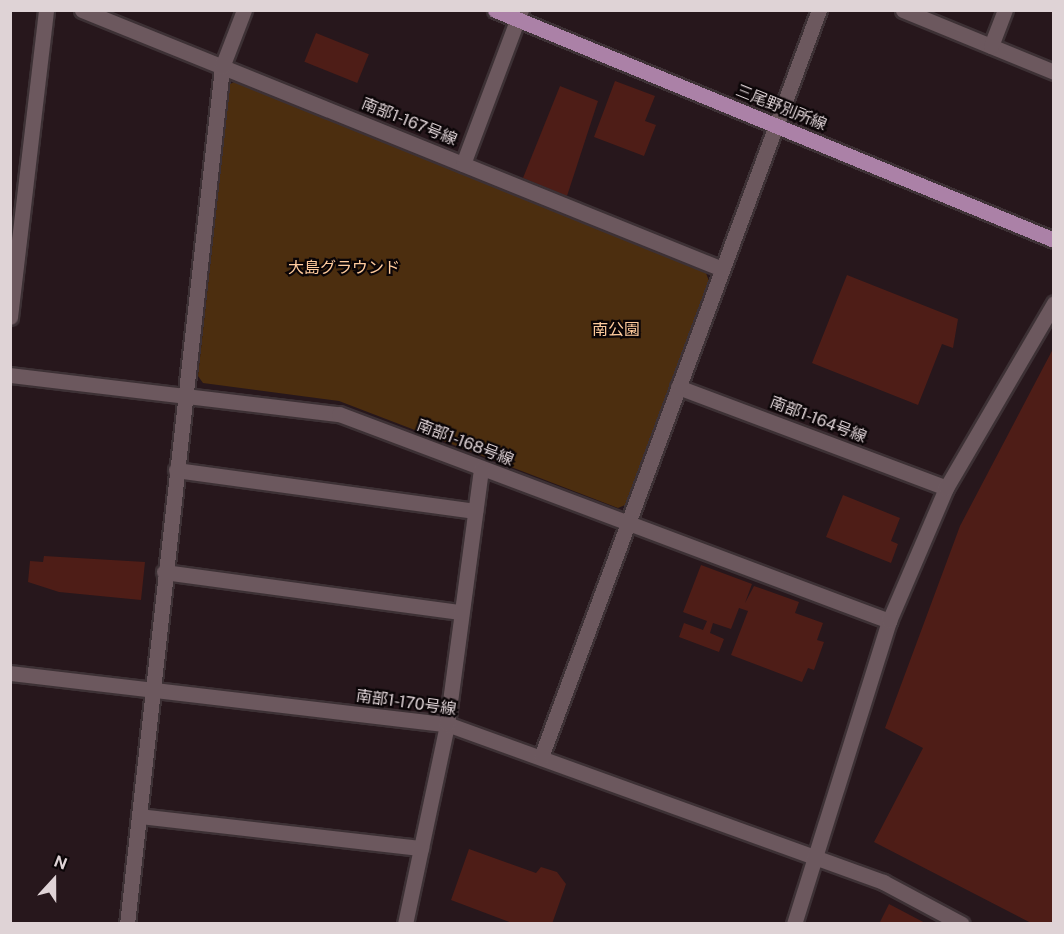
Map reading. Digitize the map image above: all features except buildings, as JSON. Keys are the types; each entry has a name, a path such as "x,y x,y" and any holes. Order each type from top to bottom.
{"main road":[{"name":"三尾野別所線","path":"495,10 519,15 1053,240"}],"street":[{"path":"10,317 46,10"},
{"name":"南部1-167号線","path":"82,10 722,269"},
{"path":"127,924 183,393 222,67 244,10"},
{"path":"541,757 819,10"},
{"path":"903,10 1053,72"},
{"path":"992,46 1005,10"},
{"path":"463,164 519,15"},
{"path":"794,924 813,856 890,621 946,488 1053,303"},
{"name":"南部1-168号線","path":"10,375 183,393 339,414 890,621"},
{"name":"南部1-164号線","path":"678,387 946,488"},
{"path":"405,924 447,724 460,612 481,469"},
{"path":"176,470 475,511"},
{"path":"164,572 460,612"},
{"name":"南部1-170号線","path":"10,673 447,724 883,882 962,924"},
{"path":"139,816 421,848"}],"green space":[{"name":"大島グラウンド","path":"236,81 706,273 709,281 625,505 618,508 339,401 203,383 198,376 230,84"}],"park label":[{"name":"南公園","path":"616,330"}]}
